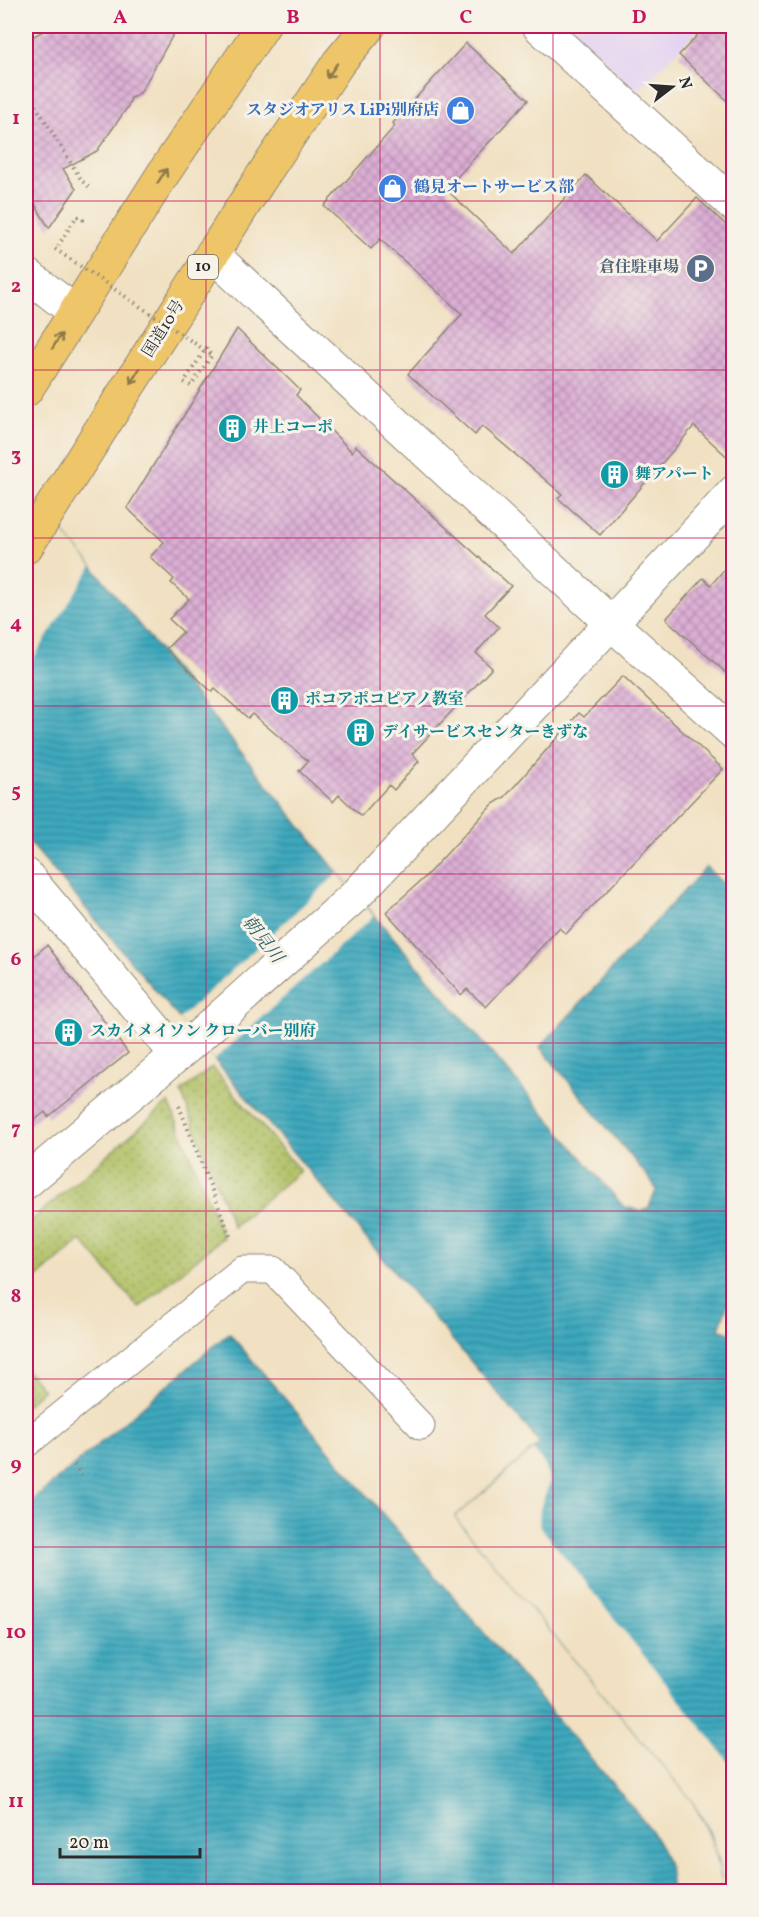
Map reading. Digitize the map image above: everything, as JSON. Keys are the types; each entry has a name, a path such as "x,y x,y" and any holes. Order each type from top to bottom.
{"highway":[{"path":"26,390 163,174 263,26"},
{"name":"国道10号","path":"26,547 308,106 369,26"}],"street":[{"path":"539,26 734,205"},
{"path":"212,254 611,624 734,733"},
{"path":"26,274 75,312"},
{"path":"26,1182 176,1055 356,895 734,492"},
{"path":"26,875 176,1055"}],"lane":[{"path":"26,1444 242,1270 273,1270 421,1426"}],"path":[{"path":"26,90 82,181 91,188"},
{"path":"77,229 83,220 77,216 56,249 193,341 202,348 212,355 191,386 184,382 196,364 201,355 207,346"},
{"path":"59,256 65,247"},
{"path":"176,1055 175,1098 242,1270"},
{"path":"74,1464 82,1478"}],"shaded area":[{"path":"565,26 702,26 637,92"}],"green space":[{"path":"212,1067 300,1171 233,1227 181,1092"},
{"path":"169,1102 223,1237 139,1308 81,1240 26,1287 26,1225"},
{"path":"26,1370 43,1390 26,1405"}],"water":[{"name":"朝見川","path":"26,490 92,566 338,873 624,1207 642,1211 649,1207 656,1191 653,1183 540,1047 706,867 733,893 734,1286 719,1329 734,1335 733,1891 723,1891 713,1844 691,1799 455,1517 540,1443 26,838"},
{"path":"229,1333 645,1822 660,1846 667,1863 671,1891 26,1891 26,1506"}],"pier":[{"path":"26,490 92,566 26,670"},
{"path":"338,873 374,916 214,1060 179,1019"},
{"path":"533,1450 545,1465 550,1482 540,1508 539,1525 733,1767 733,1891 723,1891 719,1858 708,1827 691,1799 455,1517"}],"building":[{"path":"53,26 178,26 140,93 131,98 127,108 97,151 63,169 76,189 49,228 26,189 26,40"},
{"path":"706,26 734,26 734,107 679,55"},
{"path":"466,43 528,100 446,189 514,254 586,175 657,241 697,198 734,232 734,463 694,426 600,535 558,498 562,494 482,426 475,435 408,374 462,314 380,239 371,249 324,206 395,126 393,123"},
{"path":"237,329 300,390 296,395 352,452 356,446 511,586 485,614 499,627 476,653 492,668 412,754 419,761 394,790 389,785 361,816 339,795 333,802 299,771 308,761 252,714 248,718 215,689 212,692 166,649 183,632 169,619 189,599 171,583 174,579 150,557 164,542 127,508"},
{"path":"734,558 734,680 666,619 703,578 711,585"},
{"path":"623,676 723,769 566,934 559,928 486,1007 467,989 461,995 386,912 423,879 493,804 505,797 579,713 584,717"},
{"name":"スカイメイソン クローバー別府","path":"47,945 128,1053 48,1117 45,1112 26,1127 26,963"}],"place":[{"name":"スタジオアリス LiPi別府店","path":"460,111"},
{"name":"鶴見オートサービス部","path":"393,188"},
{"name":"倉住駐車場","path":"700,268"},
{"name":"井上コーポ","path":"232,428"},
{"name":"舞アパート","path":"614,475"},
{"name":"ポコアポコピアノ教室","path":"284,700"},
{"name":"デイサービスセンターきずな","path":"361,733"},
{"name":"スカイメイソン クローバー別府","path":"69,1032"}]}
